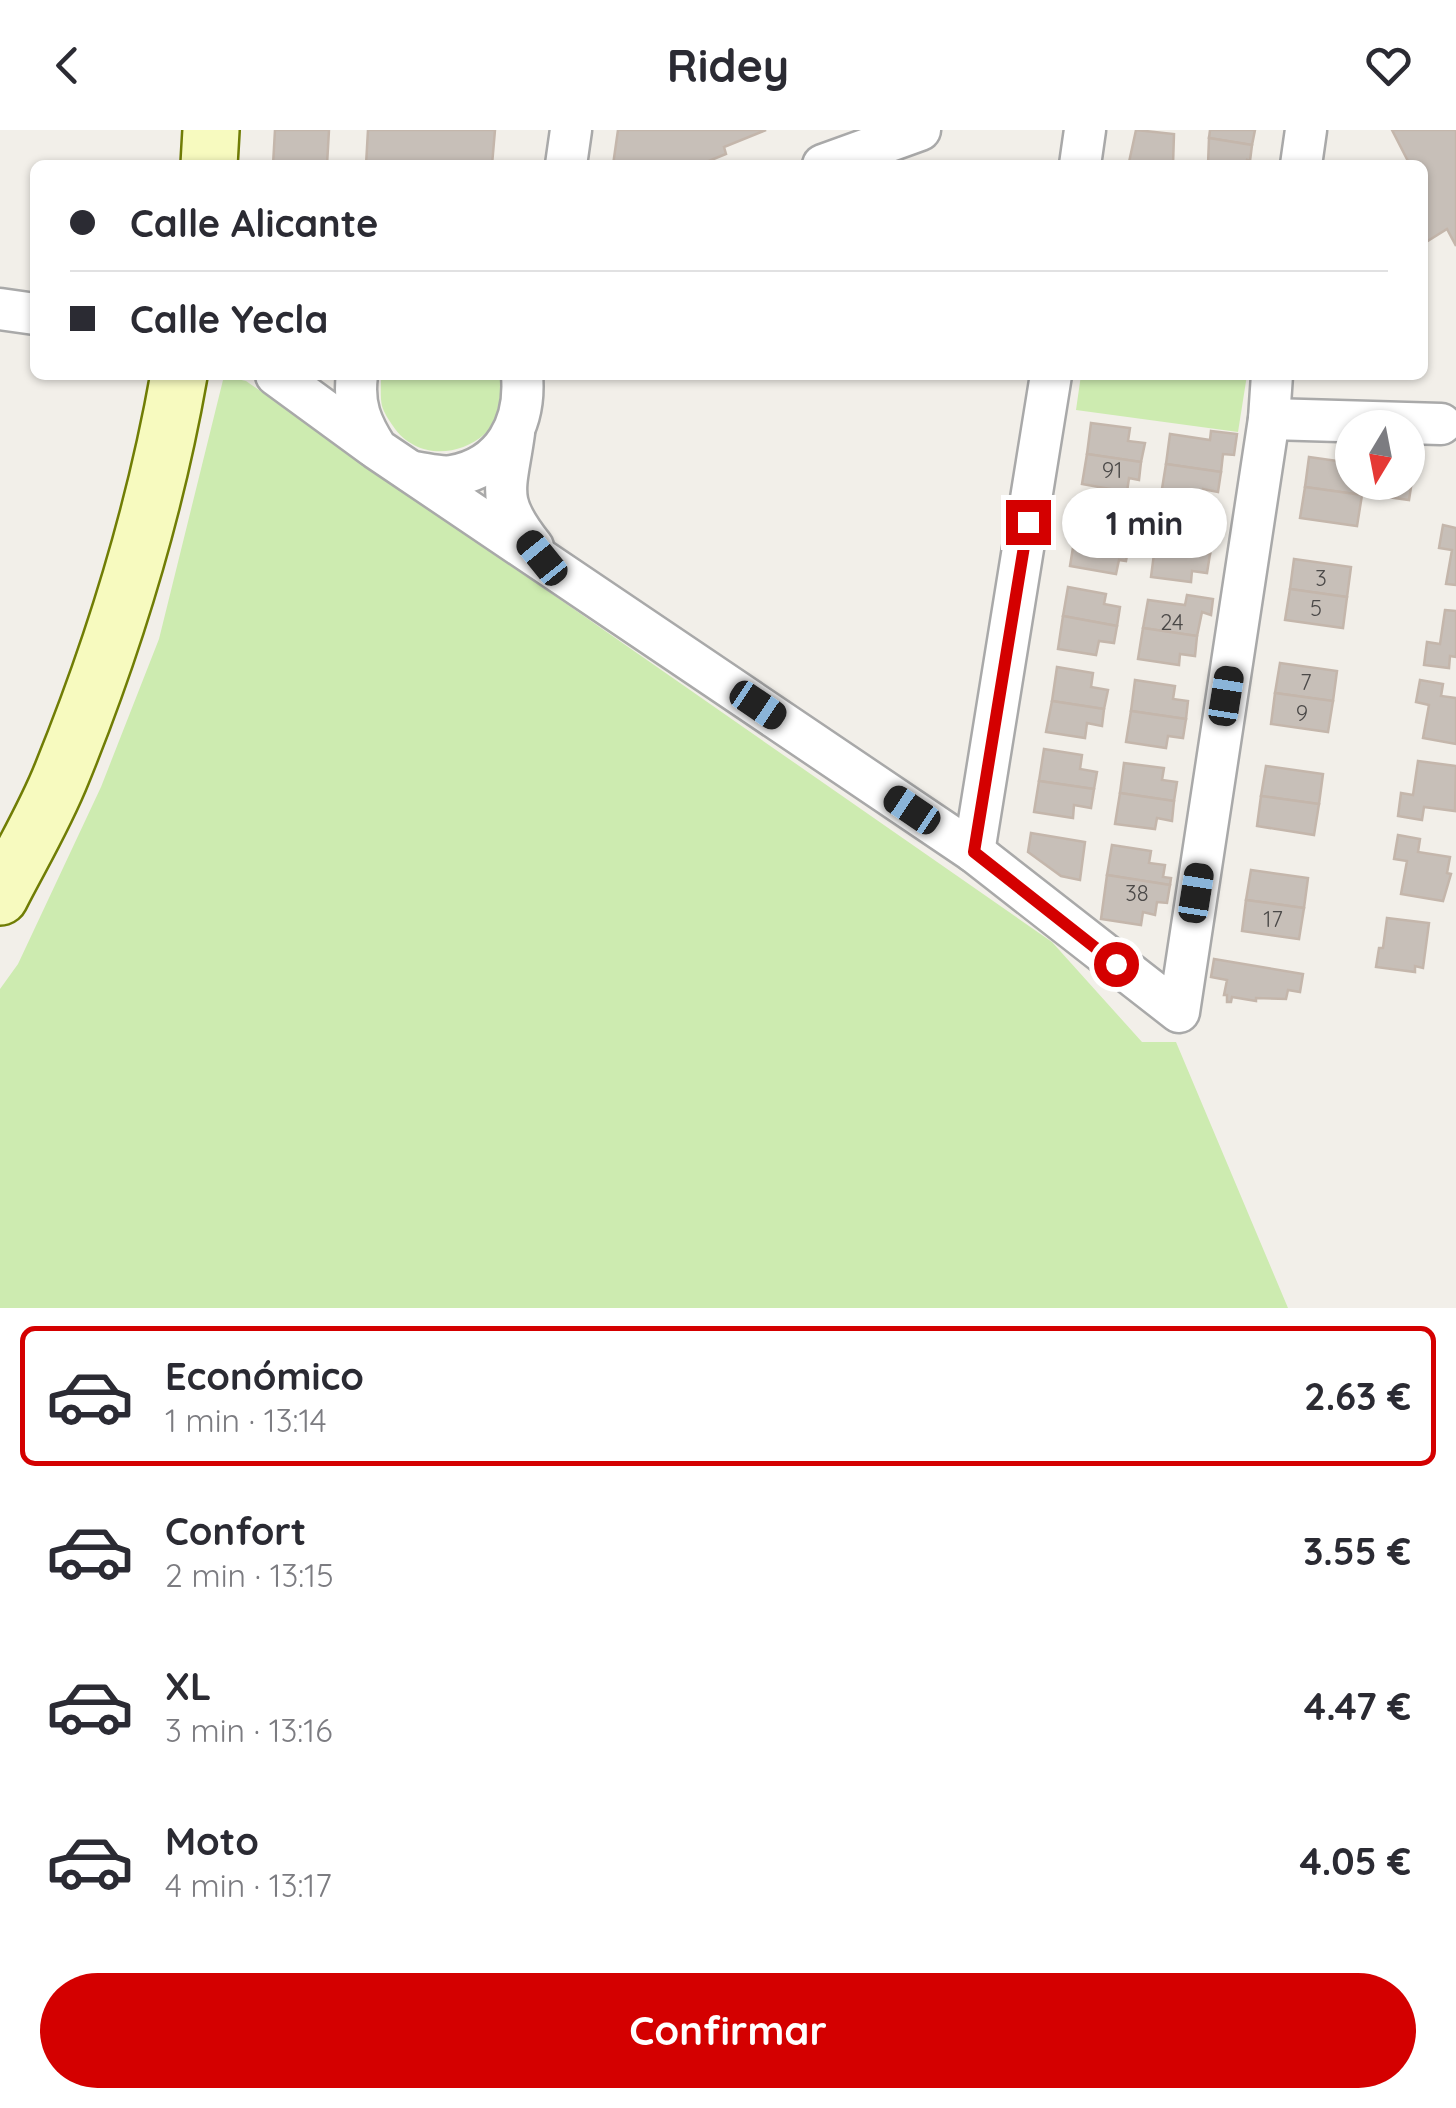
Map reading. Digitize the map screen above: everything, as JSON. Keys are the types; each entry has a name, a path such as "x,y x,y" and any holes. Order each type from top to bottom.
{"main road":[{"path":"209,160 210,130"},
{"path":"0,897 61,777 112,639 154,496 178,380"}],"street":[{"path":"567,160 571,130"},
{"path":"837,160 920,130"},
{"path":"1081,160 1084,130"},
{"path":"1302,160 1306,130"},
{"path":"0,308 30,313"},
{"path":"283,380 377,449 974,852 1179,1012 1272,380"},
{"path":"356,380 354,395 360,424 377,449"},
{"path":"974,852 1050,380"},
{"path":"412,472 451,476 488,462 523,397"},
{"path":"523,397 505,503 514,523 542,558"},
{"path":"1268,419 1441,424"}],"green space":[{"path":"223,380 246,381 1052,942 1142,1042 1176,1042 1288,1308 0,1308 0,989 18,964 101,787 159,639"},
{"path":"381,380 502,380 504,398 498,417 485,433 468,445 449,451 428,450 409,442 388,419 381,402"},
{"path":"1080,380 1246,380 1238,432 1076,410"}],"building":[{"path":"275,130 329,130 327,160 273,160"},
{"path":"368,130 495,130 492,160 366,160"},
{"path":"618,130 766,130 724,147 726,154 711,160 614,160"},
{"path":"1136,130 1174,134 1173,160 1129,160"},
{"path":"1210,130 1255,130 1252,145 1209,138"},
{"path":"1392,130 1456,130 1456,246 1447,229 1428,241 1428,160 1407,160"},
{"path":"1209,138 1252,145 1250,160 1208,160"},
{"path":"1091,423 1130,428 1128,441 1145,443 1141,462 1087,454"},
{"path":"1211,431 1237,434 1234,455 1223,454 1221,472 1166,464 1170,434 1210,440"},
{"path":"1087,454 1141,462 1139,480 1129,478 1127,492 1082,484"},
{"path":"1309,457 1335,461 1335,491 1305,487"},
{"path":"1166,464 1221,472 1218,492 1203,489 1201,501 1161,495"},
{"path":"1305,487 1335,491 1335,500 1361,500 1357,526 1300,518"},
{"path":"1080,505 1124,513 1122,523 1132,525 1129,544 1075,535"},
{"path":"1161,516 1197,523 1195,533 1213,537 1210,554 1155,546"},
{"path":"1443,525 1456,528 1456,585 1446,584 1452,550 1439,548"},
{"path":"1075,535 1129,544 1126,561 1119,560 1116,574 1070,566"},
{"path":"1155,546 1210,554 1207,573 1192,571 1191,582 1151,577"},
{"path":"1294,559 1351,567 1347,597 1290,589"},
{"path":"1068,587 1106,594 1104,604 1120,607 1117,626 1063,616"},
{"path":"1290,589 1347,597 1343,628 1285,620"},
{"path":"1187,595 1213,599 1211,615 1202,612 1197,636 1143,628 1148,600 1185,605"},
{"path":"1445,610 1456,611 1456,657 1450,656 1449,668 1424,665 1427,642 1440,644"},
{"path":"1063,616 1117,626 1114,643 1099,641 1096,655 1058,649"},
{"path":"1143,628 1197,636 1195,656 1180,654 1179,665 1138,659"},
{"path":"1280,663 1337,671 1333,701 1275,693"},
{"path":"1057,667 1093,673 1091,687 1108,690 1104,709 1052,701"},
{"path":"1135,680 1175,686 1173,699 1188,701 1186,719 1131,711"},
{"path":"1420,680 1443,684 1441,696 1456,698 1456,744 1423,738 1429,705 1416,702"},
{"path":"1275,693 1333,701 1328,732 1271,724"},
{"path":"1052,701 1104,709 1102,726 1087,723 1085,738 1046,732"},
{"path":"1131,711 1186,719 1183,738 1168,736 1166,748 1126,742"},
{"path":"1044,749 1082,755 1080,769 1097,772 1094,789 1039,781"},
{"path":"1418,761 1456,766 1455,811 1424,807 1422,820 1398,816 1401,793 1413,795"},
{"path":"1124,763 1164,768 1162,780 1177,782 1174,801 1120,793"},
{"path":"1266,766 1323,774 1319,804 1261,796"},
{"path":"1039,781 1094,789 1091,808 1074,805 1073,818 1034,812"},
{"path":"1120,793 1174,801 1172,821 1157,818 1155,829 1115,824"},
{"path":"1261,796 1319,804 1314,835 1257,826"},
{"path":"1031,833 1085,842 1080,880 1061,876 1028,852"},
{"path":"1398,835 1420,839 1418,852 1450,857 1447,873 1451,874 1443,901 1401,894 1407,861 1394,859"},
{"path":"1112,845 1151,851 1149,863 1165,865 1163,877 1171,878 1170,885 1107,875"},
{"path":"1251,870 1308,878 1304,908 1246,900"},
{"path":"1107,875 1170,885 1167,903 1157,902 1155,915 1143,912 1141,925 1101,919"},
{"path":"1246,900 1304,908 1299,939 1242,931"},
{"path":"1387,918 1429,923 1423,968 1415,966 1415,972 1376,967"},
{"path":"1214,959 1303,974 1300,992 1288,990 1286,999 1256,1001 1232,997 1227,1002 1227,980 1211,977"}],"route":[{"path":"1028,522 974,852 1116,964"}]}
